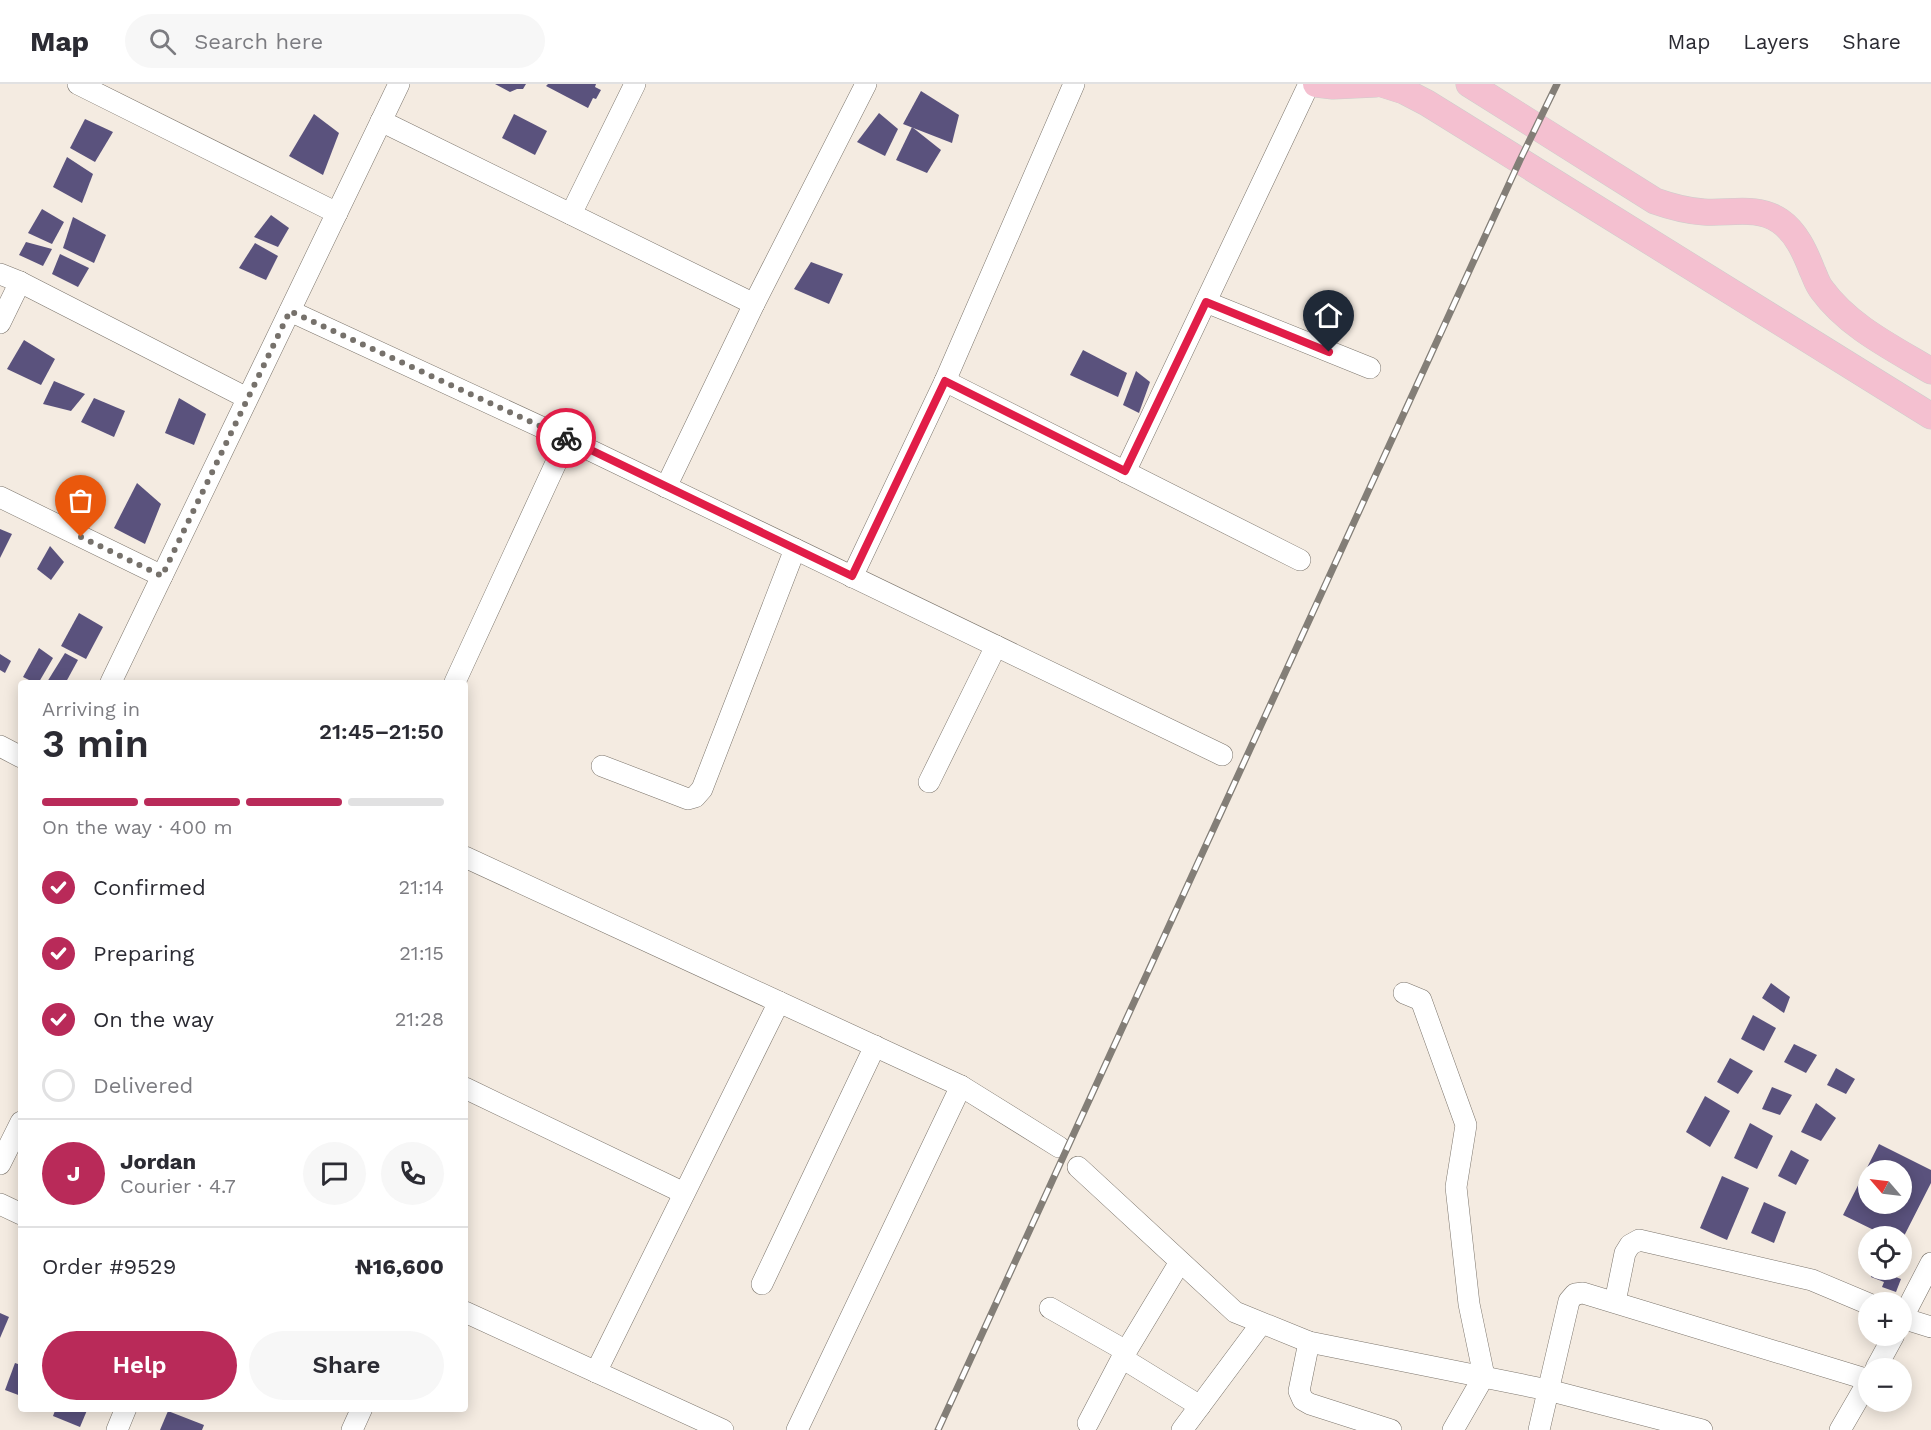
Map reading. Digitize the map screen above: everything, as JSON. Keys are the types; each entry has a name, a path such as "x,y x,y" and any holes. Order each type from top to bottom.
{"main road":[{"path":"1316,84 1333,86 1376,84"},
{"path":"1382,84 1404,91 1427,103 1931,416"},
{"path":"1469,84 1655,201 1680,210 1697,212 1757,212 1779,221 1796,238 1820,288 1838,309 1864,330 1931,371"},
{"path":"1528,165 1548,132"}],"street":[{"path":"78,84 337,213"},
{"path":"112,680 399,84"},
{"path":"572,214 635,84"},
{"path":"666,487 754,304 866,84"},
{"path":"852,576 945,381 1074,84"},
{"path":"1125,471 1310,84"},
{"path":"381,121 754,304"},
{"path":"0,274 248,398"},
{"path":"0,323 20,282"},
{"path":"1206,302 1370,368"},
{"path":"290,311 567,439 1222,755"},
{"path":"945,381 1300,560"},
{"path":"456,680 567,439"},
{"path":"0,497 162,576"},
{"path":"602,766 688,799 695,797 702,789 795,549"},
{"path":"928,782 996,646"},
{"path":"468,857 961,1086 1059,1147"},
{"path":"1404,993 1421,1000 1466,1125 1456,1187 1469,1304 1484,1376 1453,1430"},
{"path":"596,1372 779,1002"},
{"path":"762,1284 875,1046"},
{"path":"797,1430 961,1086"},
{"path":"468,1089 684,1193"},
{"path":"0,1164 18,1128"},
{"path":"1078,1167 1235,1312 1261,1324 1309,1342 1548,1390 1647,1424 1702,1430"},
{"path":"0,1204 18,1213"},
{"path":"1615,1302 1625,1253 1630,1245 1640,1240 1812,1280 1858,1299"},
{"path":"1088,1423 1124,1355 1180,1262"},
{"path":"1912,1300 1931,1263"},
{"path":"1539,1430 1569,1301 1575,1294 1583,1293 1869,1380 1840,1430"},
{"path":"1050,1308 1200,1406"},
{"path":"468,1313 723,1430"},
{"path":"1912,1322 1931,1327"},
{"path":"1182,1430 1261,1324"},
{"path":"1309,1342 1299,1391 1303,1400 1392,1430"},
{"path":"117,1430 124,1412"},
{"path":"352,1430 360,1412"}],"building":[{"path":"495,84 526,84 523,89 510,92"},
{"path":"548,84 596,84 595,87 601,90 596,99 593,98 588,108 546,86"},
{"path":"921,91 959,115 952,143 903,124"},
{"path":"879,113 898,129 885,156 857,142"},
{"path":"314,114 339,133 323,175 289,156"},
{"path":"514,114 547,131 535,155 502,138"},
{"path":"85,119 113,132 95,162 70,148"},
{"path":"912,127 941,150 927,173 896,160"},
{"path":"67,157 93,174 82,203 53,187"},
{"path":"42,209 64,222 52,244 28,233"},
{"path":"271,215 289,228 278,247 254,237"},
{"path":"73,217 106,235 94,263 63,248"},
{"path":"26,242 52,249 43,266 19,255"},
{"path":"255,243 278,256 266,280 239,268"},
{"path":"60,254 89,268 78,287 52,274"},
{"path":"811,262 843,274 829,304 794,289"},
{"path":"24,340 55,359 41,385 7,369"},
{"path":"1083,350 1127,373 1118,397 1070,375"},
{"path":"1136,371 1150,382 1139,413 1123,405"},
{"path":"54,381 85,394 71,411 43,404"},
{"path":"94,398 125,411 114,437 81,422"},
{"path":"179,398 206,414 194,445 165,433"},
{"path":"137,483 161,504 145,544 114,528"},
{"path":"0,529 12,534 0,558"},
{"path":"50,546 64,562 51,580 37,569"},
{"path":"79,613 103,627 86,659 61,646"},
{"path":"39,648 53,658 40,680 29,680 23,677"},
{"path":"65,653 78,660 67,680 48,680"},
{"path":"0,654 11,661 5,673 0,670"},
{"path":"1771,983 1790,997 1784,1013 1762,998"},
{"path":"1753,1015 1776,1028 1764,1051 1741,1039"},
{"path":"1794,1044 1817,1055 1806,1073 1784,1062"},
{"path":"1730,1058 1753,1071 1738,1094 1717,1082"},
{"path":"1836,1068 1855,1079 1846,1094 1827,1085"},
{"path":"1772,1087 1792,1095 1780,1115 1762,1109"},
{"path":"1705,1096 1730,1111 1710,1147 1686,1132"},
{"path":"1816,1103 1836,1118 1821,1141 1801,1132"},
{"path":"1750,1123 1773,1136 1757,1169 1734,1158"},
{"path":"1879,1144 1911,1160 1871,1160"},
{"path":"1791,1150 1809,1160 1796,1185 1778,1176"},
{"path":"1912,1160 1931,1170 1931,1183 1909,1226 1866,1226 1843,1215 1858,1185 1858,1214 1912,1214"},
{"path":"1722,1176 1749,1188 1727,1240 1700,1228"},
{"path":"1764,1202 1786,1212 1774,1243 1751,1233"},
{"path":"1879,1280 1901,1280 1896,1292 1882,1287 1884,1282"},
{"path":"0,1313 9,1317 0,1338"},
{"path":"15,1363 18,1364 18,1395 5,1390"},
{"path":"54,1412 86,1412 80,1427 53,1416"},
{"path":"168,1412 204,1425 202,1430 160,1430"}],"railway":[{"path":"938,1430 1520,160 1557,84"}],"way so far":[{"path":"81,537 162,576 290,311 566,438"}],"route":[{"path":"566,438 852,576 945,381 1125,471 1206,302 1329,352"}]}
